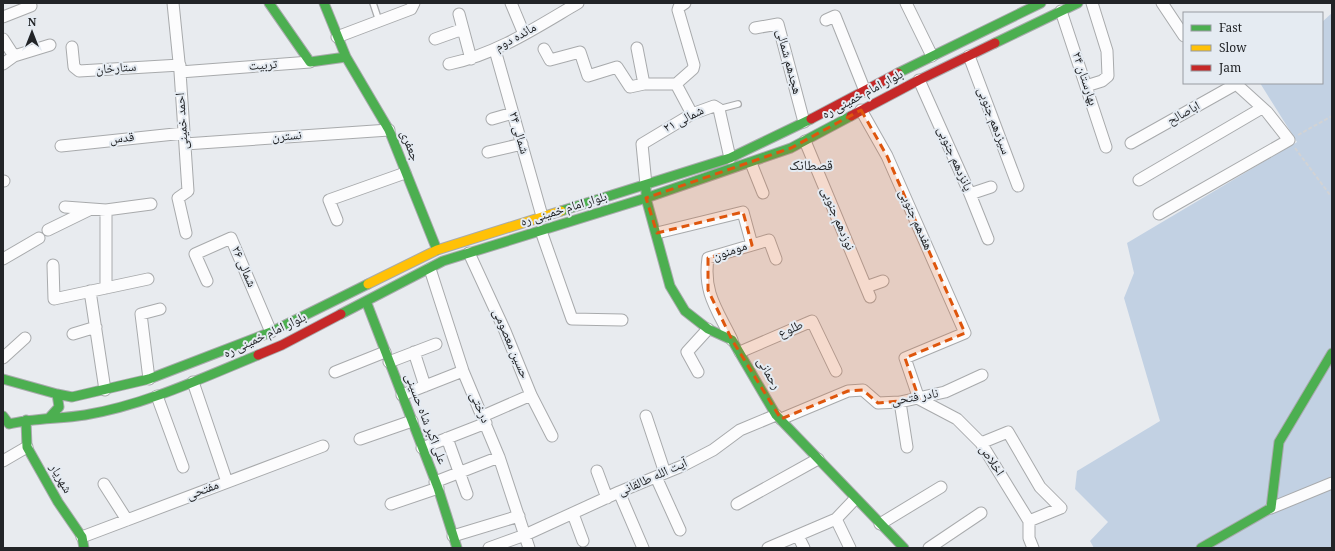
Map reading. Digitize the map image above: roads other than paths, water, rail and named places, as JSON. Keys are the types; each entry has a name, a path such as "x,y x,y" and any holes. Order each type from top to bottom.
{"main road":[{"path":"269,3 310,62"},
{"name":"جعفری","path":"324,3 346,57 388,130 437,250"},
{"name":"بلوار امام خمینی ره","path":"3,378 72,397 149,379 271,332 437,250 730,158 1041,3"},
{"name":"بلوار امام خمینی ره","path":"6,424 50,417 85,415 157,396 282,345 443,261 646,198 751,163 805,141 919,80 1078,3"},
{"name":"تربیت","path":"310,62 346,57"},
{"path":"646,185 646,198 657,233 670,286 676,297 685,311 708,329 732,340"},
{"name":"علی اکبر شاه حسینی","path":"366,301 436,485 457,548"},
{"name":"رحمانی","path":"732,340 779,417 855,499 904,548"},
{"path":"1201,548 1271,508 1278,442 1332,353"},
{"path":"50,417 59,410 61,402 57,394"},
{"path":"3,416 6,424"},
{"name":"شهریار","path":"26,420 27,447 83,543"}],"street":[{"name":"احمد خمینی","path":"174,3 188,192 178,198 186,234"},
{"path":"337,36 411,9 414,3"},
{"path":"511,3 524,34"},
{"name":"مائده دوم","path":"449,64 471,59 495,50 578,3"},
{"path":"906,3 932,56"},
{"path":"1086,86 1102,81 1108,76 1107,51 1092,3"},
{"path":"1162,3 1183,34"},
{"path":"544,49 550,60 580,52 588,76 617,67 630,87 644,84 676,84 693,69 694,65 678,10 683,4"},
{"path":"3,17 31,6"},
{"name":"بهارستان ۲۴","path":"1061,11 1106,147"},
{"path":"458,14 471,59"},
{"path":"826,20 835,16 865,91"},
{"name":"هجدهم شمالی","path":"755,28 778,24 804,122"},
{"path":"435,39 463,29"},
{"path":"3,39 14,56"},
{"path":"3,64 14,56 50,45"},
{"name":"ستارخان","path":"72,47 74,68 79,71 180,68"},
{"path":"637,48 644,84"},
{"name":"۲۴ شمالی","path":"495,50 542,216"},
{"name":"سیزدهم جنوبی","path":"969,56 1018,186"},
{"name":"تربیت","path":"180,68 310,62"},
{"name":"پانزدهم جنوبی","path":"919,80 970,194 988,239"},
{"path":"676,84 692,114"},
{"path":"1159,214 1289,140 1262,108 1236,84"},
{"name":"اباصالح","path":"1131,143 1236,84"},
{"name":"۲۱ شمالی","path":"646,185 642,144 692,114 714,106 719,109 730,158"},
{"path":"1139,180 1262,108"},
{"name":"هفدهم جنوبی","path":"861,110 887,156 965,333 905,358 918,399"},
{"path":"492,119 513,113"},
{"name":"نسترن","path":"185,144 388,130"},
{"name":"قدس","path":"60,146 184,133"},
{"name":"نوزدهم جنوبی","path":"805,141 868,292 883,281"},
{"path":"488,152 522,144"},
{"path":"751,163 763,193"},
{"path":"337,220 329,200 405,173"},
{"path":"970,194 991,187"},
{"path":"65,207 106,210 151,204"},
{"path":"48,230 91,209"},
{"path":"106,210 106,288"},
{"path":"657,233 744,212 752,244"},
{"path":"541,231 572,319 622,320"},
{"path":"4,255 39,238"},
{"name":"۲۶ شمالی","path":"207,282 195,254 231,238 271,332"},
{"name":"مومنون","path":"732,340 708,290 706,273 708,258 769,240 776,259"},
{"name":"حسین معصومی","path":"469,253 506,330 531,395 552,436"},
{"path":"53,264 54,299 148,279"},
{"name":"درختی","path":"430,268 463,371 499,457 529,548"},
{"path":"90,291 105,390"},
{"path":"149,379 141,314 160,310"},
{"name":"طلوع","path":"740,352 812,321 836,372"},
{"path":"73,334 96,327"},
{"path":"698,372 687,352 708,329"},
{"path":"3,358 25,338"},
{"path":"335,372 414,352 436,344"},
{"path":"414,352 426,386"},
{"path":"402,395 463,371"},
{"name":"نادر فتحی","path":"779,417 848,391 863,390 878,403 900,402 945,392 982,375"},
{"path":"193,382 227,482"},
{"path":"422,448 447,438 531,395"},
{"path":"157,396 183,467"},
{"name":"اخلاص","path":"918,399 957,419 981,443 1029,520 1029,538 1033,548"},
{"path":"900,402 907,447"},
{"path":"646,416 661,475 680,530"},
{"name":"آیت الله طالقانی","path":"489,548 525,535 619,492 661,475 713,450 740,430 779,417"},
{"path":"360,439 412,421"},
{"path":"981,443 1008,432 1040,487 1061,508 1029,520"},
{"path":"447,438 467,494"},
{"name":"مفتحی","path":"83,543 127,520 324,446"},
{"path":"3,461 27,447"},
{"path":"392,504 499,457"},
{"path":"737,504 818,459"},
{"path":"597,471 608,498"},
{"path":"1271,508 1332,483"},
{"path":"104,484 127,520"},
{"path":"880,524 941,487"},
{"path":"619,492 643,548"},
{"path":"770,548 836,519 855,499"},
{"path":"929,548 981,513"},
{"path":"573,514 583,541"},
{"path":"453,536 519,516"},
{"path":"836,519 850,548"},
{"path":"798,536 804,548"}],"lane":[{"path":"373,3 379,21"},
{"path":"719,109 738,104"}],"district":[{"name":"قصطانک","path":"811,167"}]}
